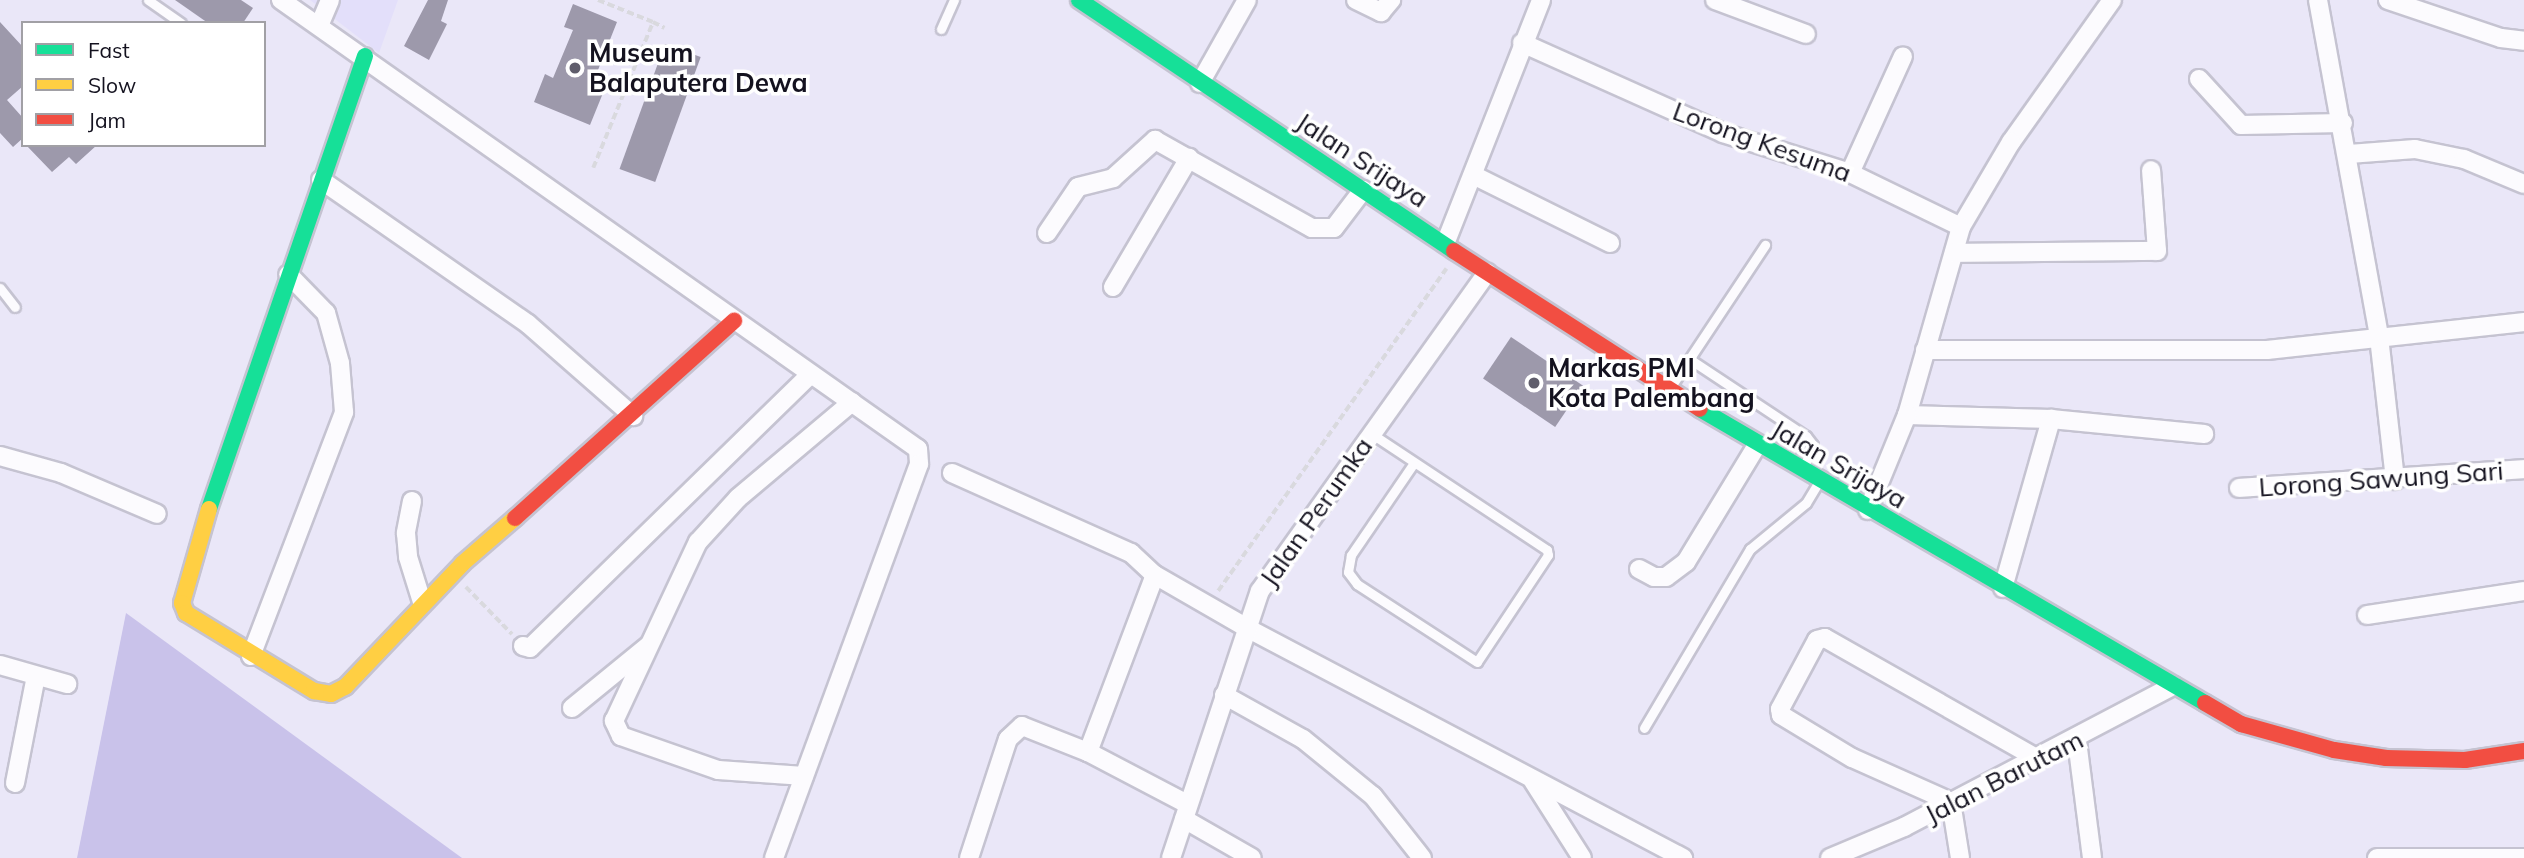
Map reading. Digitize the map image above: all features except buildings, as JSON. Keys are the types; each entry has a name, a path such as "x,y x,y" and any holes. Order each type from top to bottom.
{"street":[{"path":"281,0 918,449 919,464 774,858"},
{"path":"319,26 330,0"},
{"name":"Jalan Srijaya","path":"1079,0 1487,273 1669,390 1868,510 2241,724 2334,750 2386,758 2465,760 2524,751"},
{"path":"1200,83 1247,0"},
{"path":"1356,0 1381,12 1391,0"},
{"path":"1451,248 1472,175 1541,0"},
{"path":"1715,0 1806,34"},
{"path":"1868,510 1907,415 1961,228 2011,142 2112,0"},
{"path":"2318,0 2349,153 2379,337 2395,480"},
{"path":"2388,0 2501,38 2524,41"},
{"name":"Lorong Kesuma","path":"1522,43 1723,133 1850,173 1961,228"},
{"path":"1850,173 1903,56"},
{"path":"365,57 288,274 182,603 186,613 251,656 314,691 331,694 345,687 422,602 633,416 734,321"},
{"path":"2199,79 2241,125 2343,122"},
{"path":"1047,233 1078,187 1119,175 1152,141 1324,231 1343,221 1363,190"},
{"path":"2349,153 2415,149 2464,159 2524,184"},
{"path":"1113,287 1189,158"},
{"path":"1954,253 2157,251 2151,170"},
{"path":"1472,175 1610,243"},
{"path":"321,180 528,324 633,416"},
{"name":"Jalan Perumka","path":"1171,858 1260,591 1370,433 1487,273"},
{"path":"251,656 344,412 340,363 326,313 288,274"},
{"path":"1925,350 2267,350 2524,323"},
{"path":"523,646 530,648 811,374"},
{"path":"804,776 718,770 621,736 614,720 655,640 698,542 738,498 852,402"},
{"path":"1907,415 2050,419 2204,434"},
{"path":"2003,588 2050,419"},
{"path":"1639,569 1666,577 1686,562 1757,444"},
{"path":"0,456 61,473 157,514"},
{"name":"Lorong Sawung Sari","path":"2239,488 2395,480 2524,469"},
{"path":"952,473 1131,553 1155,575 1247,628 1683,858"},
{"path":"412,501 406,533 408,557 422,602"},
{"path":"1088,752 1155,575"},
{"path":"2367,615 2524,591"},
{"path":"1960,858 1951,802 1853,758 1781,715 1780,709 1817,640 1825,638 2036,758"},
{"path":"572,708 655,640"},
{"path":"0,665 66,684"},
{"path":"15,783 36,676"},
{"name":"Jalan Barutam","path":"1830,858 1869,850 1951,802 2036,758 2077,741 2173,687"},
{"path":"1224,695 1303,739 1373,796 1422,858"},
{"path":"969,858 1013,731 1022,726 1088,752 1186,811 1252,858"},
{"path":"2077,741 2092,858"},
{"path":"1531,779 1582,858"},
{"path":"2377,858 2524,858"}],"lane":[{"path":"148,0 178,21"},
{"path":"941,29 954,0"},
{"path":"1669,390 1765,245"},
{"path":"0,288 15,307"},
{"path":"1691,360 1806,436 1812,445 1802,471"},
{"path":"1370,433 1413,464 1542,546 1548,555 1477,663 1357,584 1349,572 1351,555 1413,464"},
{"path":"1644,729 1750,549 1806,503 1819,481"}],"path":[{"path":"598,0 665,28"},
{"path":"593,167 653,22"},
{"path":"1208,606 1451,248"},
{"path":"453,574 523,646"}],"shaded area":[{"path":"310,0 398,0 379,53"},
{"path":"126,613 462,858 77,858"}],"traffic: fast":[{"path":"1079,0 1454,251"},
{"path":"209,509 365,56"},
{"path":"1700,409 2205,703"}],"traffic: slow":[{"path":"209,509 182,603 186,613 314,691 331,694 345,687 463,563 515,518"}],"traffic: jam":[{"path":"1454,251 1700,409"},
{"path":"515,518 734,321"},
{"path":"2205,703 2241,724 2334,750 2386,758 2465,760 2524,751"}],"place":[{"name":"Museum Balaputera Dewa","path":"575,68"},
{"name":"Markas PMI Kota Palembang","path":"1534,383"}]}
